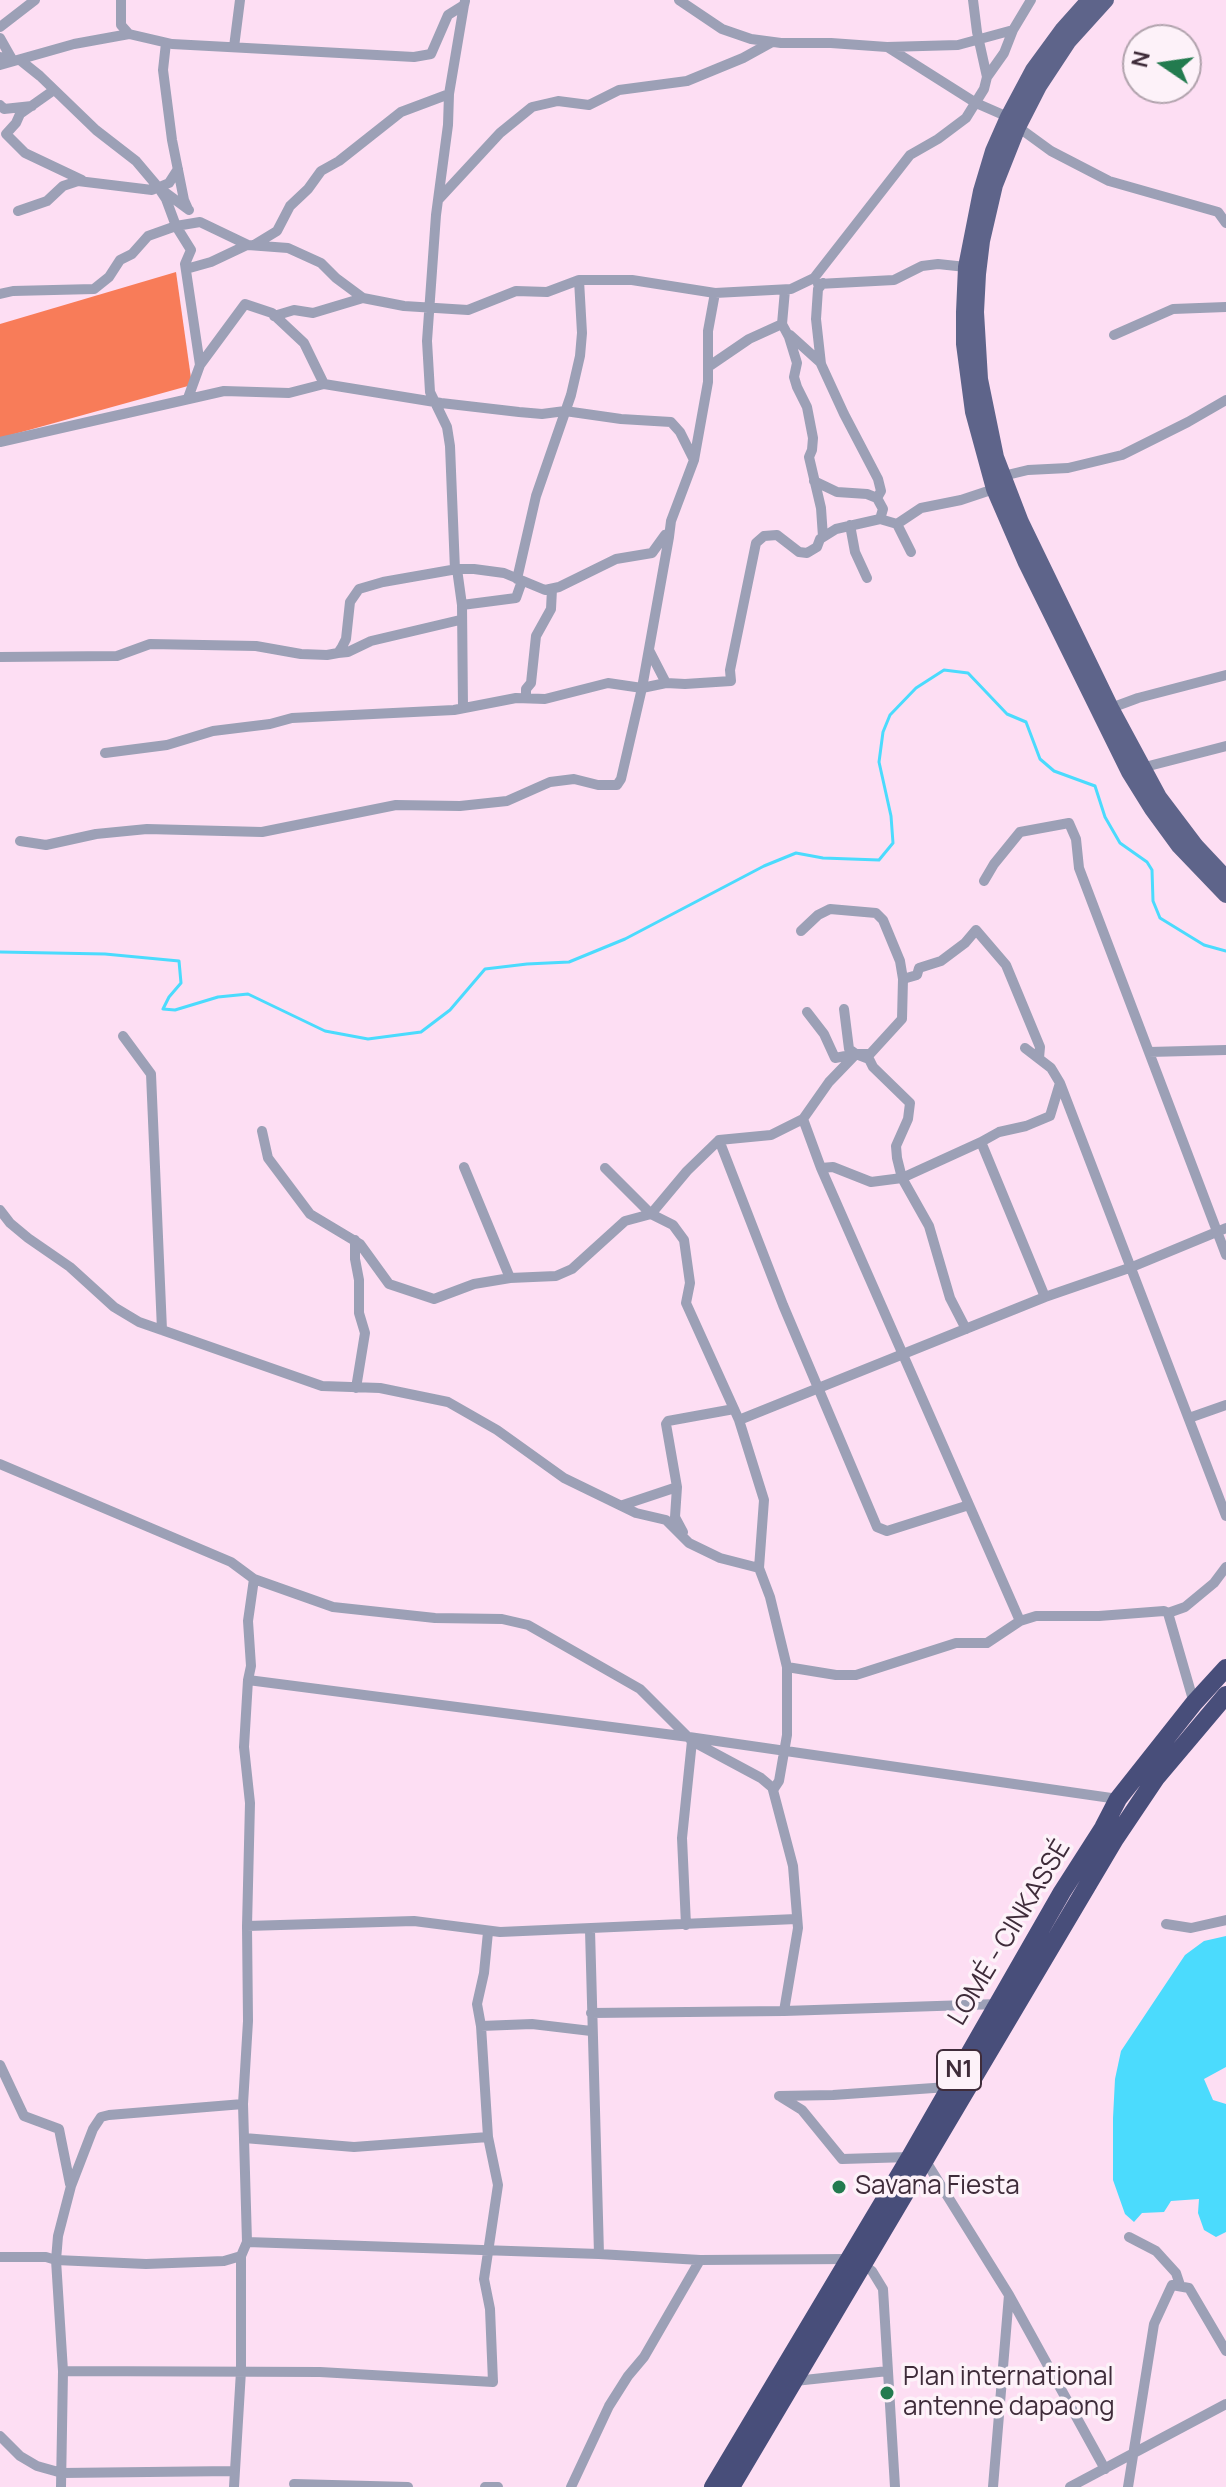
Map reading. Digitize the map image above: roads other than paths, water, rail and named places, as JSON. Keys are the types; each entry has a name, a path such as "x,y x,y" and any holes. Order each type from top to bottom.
{"highway":[{"name":"LOMÉ - CINKASSÉ","path":"918,2158 948,2087 1118,1799 1194,1703 1226,1668"},
{"name":"LOMÉ - CINKASSÉ","path":"713,2487 1115,1839 1156,1778 1226,1695"},
{"name":"LOMÉ - CINKASSÉ","path":"731,2487 795,2381 856,2261"}],"main road":[{"path":"1089,0 1033,70 981,191 966,267 964,334 968,379 980,445 1141,768 1176,822 1226,878"},
{"path":"1106,0 1068,42 1013,122 982,241 977,287 980,379 999,482 1026,563 1129,772 1179,846 1226,895"}],"street":[{"path":"0,27 35,0"},
{"path":"121,0 121,25 129,34"},
{"path":"234,47 240,0"},
{"path":"679,0 722,29 772,42 887,47 958,45 1013,30"},
{"path":"973,0 987,77"},
{"path":"804,285 814,278 910,155 966,118 1031,0"},
{"path":"0,65 74,44 129,34 166,43 414,57 431,54 448,15 464,3"},
{"path":"463,708 462,605 456,570 450,446 447,427 430,392 427,341 449,94 464,3"},
{"path":"0,38 17,61 136,161 158,187 200,222 251,245 288,248 321,263 363,298"},
{"path":"438,200 500,133 532,107 558,101 589,105 619,90 687,81 743,58 772,42"},
{"path":"166,43 163,70 178,170 189,210"},
{"path":"887,47 917,63 976,103 1013,122 1051,151 1109,181 1218,212 1226,223"},
{"path":"0,57 17,61"},
{"path":"54,90 20,114 6,134 25,153 84,181 152,190 169,183 178,170"},
{"path":"186,269 211,262 277,231 290,206 321,171 339,161 401,112 449,94"},
{"path":"0,105 4,109 32,106"},
{"path":"171,211 178,170"},
{"path":"18,211 47,201 63,186 84,181"},
{"path":"158,187 191,250 185,264 200,365"},
{"path":"0,294 94,289 109,277 120,260 132,254 148,236 200,222"},
{"path":"274,316 294,310 313,313 363,298 468,310 516,291 547,292 579,280 632,280 715,293 894,280 922,266 938,264 966,267"},
{"path":"462,605 516,598 536,496 565,411 581,344 579,280"},
{"path":"823,283 818,289 816,319 821,363 878,479 881,491 877,498"},
{"path":"785,290 784,327 797,363 794,377 807,407 813,438 809,457 821,508 823,537"},
{"path":"20,841 46,845 96,834 147,829 262,832 396,805 460,806 507,801 550,782 574,779 598,785 617,785 642,688 671,521 694,460 708,382 708,331 715,293"},
{"path":"188,398 200,365 245,304 274,316 304,343 324,384"},
{"path":"1114,335 1173,309 1226,307"},
{"path":"784,327 800,346 821,363"},
{"path":"708,367 749,339 784,327"},
{"path":"0,442 224,391 289,393 324,384 519,412 542,414 565,411 671,422 680,432 694,460"},
{"path":"897,524 921,508 961,500 1028,470 1068,468 1122,455 1226,400"},
{"path":"814,481 837,492 867,494 877,498 883,509 880,519"},
{"path":"105,753 167,745 213,731 292,718 463,708 526,698 545,699 608,683 642,688 666,683 731,681 730,670 756,543 764,536 777,535 799,552 807,553 836,529 880,519 897,524 911,552"},
{"path":"850,525 855,552 867,578"},
{"path":"338,653 346,639 350,602 359,589 456,570 504,573 538,589 552,589 616,559 652,553 665,535 669,537"},
{"path":"526,698 526,689 531,683 536,636 551,609 552,589"},
{"path":"0,657 117,656 150,644 256,646 301,654 338,653 348,652 371,641 460,620"},
{"path":"649,650 666,683"},
{"path":"1111,708 1226,675"},
{"path":"1141,768 1226,746"},
{"path":"984,881 1020,832 1069,823 1076,839 1079,868 1221,1229 1226,1255"},
{"path":"801,931 818,915 830,909 876,913 883,920 900,961 903,979 902,1019 870,1054 835,1058 824,1034 807,1012"},
{"path":"903,979 917,975 919,968 941,961 965,943 976,930 1006,965 1040,1047 1039,1058"},
{"path":"844,1009 849,1049 869,1059 873,1067 910,1103 908,1119 896,1146 902,1178 929,1226 950,1298 966,1329"},
{"path":"123,1036 151,1074 162,1330"},
{"path":"1025,1048 1051,1068 1060,1083 1226,1516"},
{"path":"1149,1052 1226,1050"},
{"path":"262,1131 268,1158 310,1214 355,1240 389,1284 434,1299 474,1284 510,1278 556,1276 572,1269 625,1221 651,1214 719,1140 771,1135 803,1119 829,1082 856,1054"},
{"path":"821,1168 833,1167 871,1182 902,1178 999,1132 1050,1116 1060,1083"},
{"path":"803,1119 821,1168 1020,1621"},
{"path":"719,1140 743,1196 748,1219 879,1529 887,1531 969,1505"},
{"path":"981,1142 1045,1297"},
{"path":"464,1167 510,1278"},
{"path":"605,1168 651,1214 673,1225 684,1240 690,1283 686,1303 739,1420 764,1500 759,1568 770,1597 787,1667 789,1720 779,1781 774,1789"},
{"path":"660,1203 662,1220"},
{"path":"0,1210 10,1223 70,1267 114,1307 139,1322 322,1386 380,1388 448,1402 497,1430 564,1478 636,1513 666,1520 689,1543 729,1561 759,1568"},
{"path":"739,1420 1045,1297 1132,1267 1221,1229"},
{"path":"355,1240 359,1313 365,1333 356,1388"},
{"path":"1189,1418 1226,1405"},
{"path":"689,1543 675,1517 677,1487 666,1425 668,1421 734,1409"},
{"path":"0,1464 231,1562 254,1579 291,1594 347,1609 435,1618 519,1621 640,1689 691,1739 761,1778 774,1789 781,1830 793,1866 797,1934 784,2011"},
{"path":"623,1505 677,1487"},
{"path":"787,1667 856,1675 956,1643 987,1643 1020,1621 1036,1616 1168,1613 1185,1607 1214,1583 1226,1567"},
{"path":"234,2487 241,2371 241,2256 247,2242 243,2104 248,2021 250,1803 244,1747 251,1658 248,1621 254,1579"},
{"path":"1168,1613 1194,1703"},
{"path":"248,1680 1118,1799"},
{"path":"686,1925 682,1838 691,1739"},
{"path":"247,1926 414,1921 500,1932 796,1919"},
{"path":"1166,1924 1191,1928 1226,1920"},
{"path":"590,1930 599,2254"},
{"path":"63,2371 320,2372 493,2382 490,2309 484,2279 498,2191 488,2137 477,2004 488,1932"},
{"path":"591,2013 998,2004"},
{"path":"481,2026 532,2024 591,2031"},
{"path":"0,2065 24,2116 59,2129 71,2186"},
{"path":"948,2087 779,2096 802,2110 842,2159 918,2158 1009,2295 1105,2469"},
{"path":"61,2487 63,2371 56,2260 58,2236 71,2186 88,2140 101,2117 243,2104"},
{"path":"244,2138 367,2147 488,2137"},
{"path":"1129,2237 1156,2251 1176,2273 1180,2285"},
{"path":"247,2242 488,2249 700,2260 856,2261 872,2271 883,2289 895,2487"},
{"path":"0,2257 146,2264 224,2261 241,2256"},
{"path":"571,2487 609,2406 644,2357 700,2260"},
{"path":"1128,2487 1154,2324 1171,2286 1180,2285 1191,2290 1226,2351"},
{"path":"993,2487 1009,2295"},
{"path":"795,2381 888,2371"},
{"path":"1070,2487 1226,2404"},
{"path":"0,2436 20,2456 37,2466 62,2473 234,2471"},
{"path":"294,2484 408,2487"},
{"path":"485,2487 498,2487"}],"water":[{"path":"1226,1936 1226,2067 1204,2079 1213,2100 1226,2104 1226,2232 1216,2237 1204,2230 1198,2213 1199,2199 1171,2201 1164,2212 1142,2213 1134,2222 1125,2214 1113,2180 1113,2118 1115,2079 1121,2051 1185,1955 1204,1941"}],"waterway":[{"path":"0,952 105,954 179,961 181,983 163,1009 175,1010 218,997 248,994 325,1031 368,1039 421,1032 450,1010 485,969 569,962 625,939 764,866 796,853 823,858 879,860 893,843 891,816 879,762 883,732 890,715 916,688 944,670 968,673 1007,714 1026,722 1040,759 1054,771 1095,786 1105,817 1120,843 1147,862 1152,870 1153,901 1160,918 1204,945 1226,951"}],"place":[{"name":"Savana Fiesta","path":"839,2187"},
{"name":"Plan international antenne dapaong","path":"887,2393"}]}
